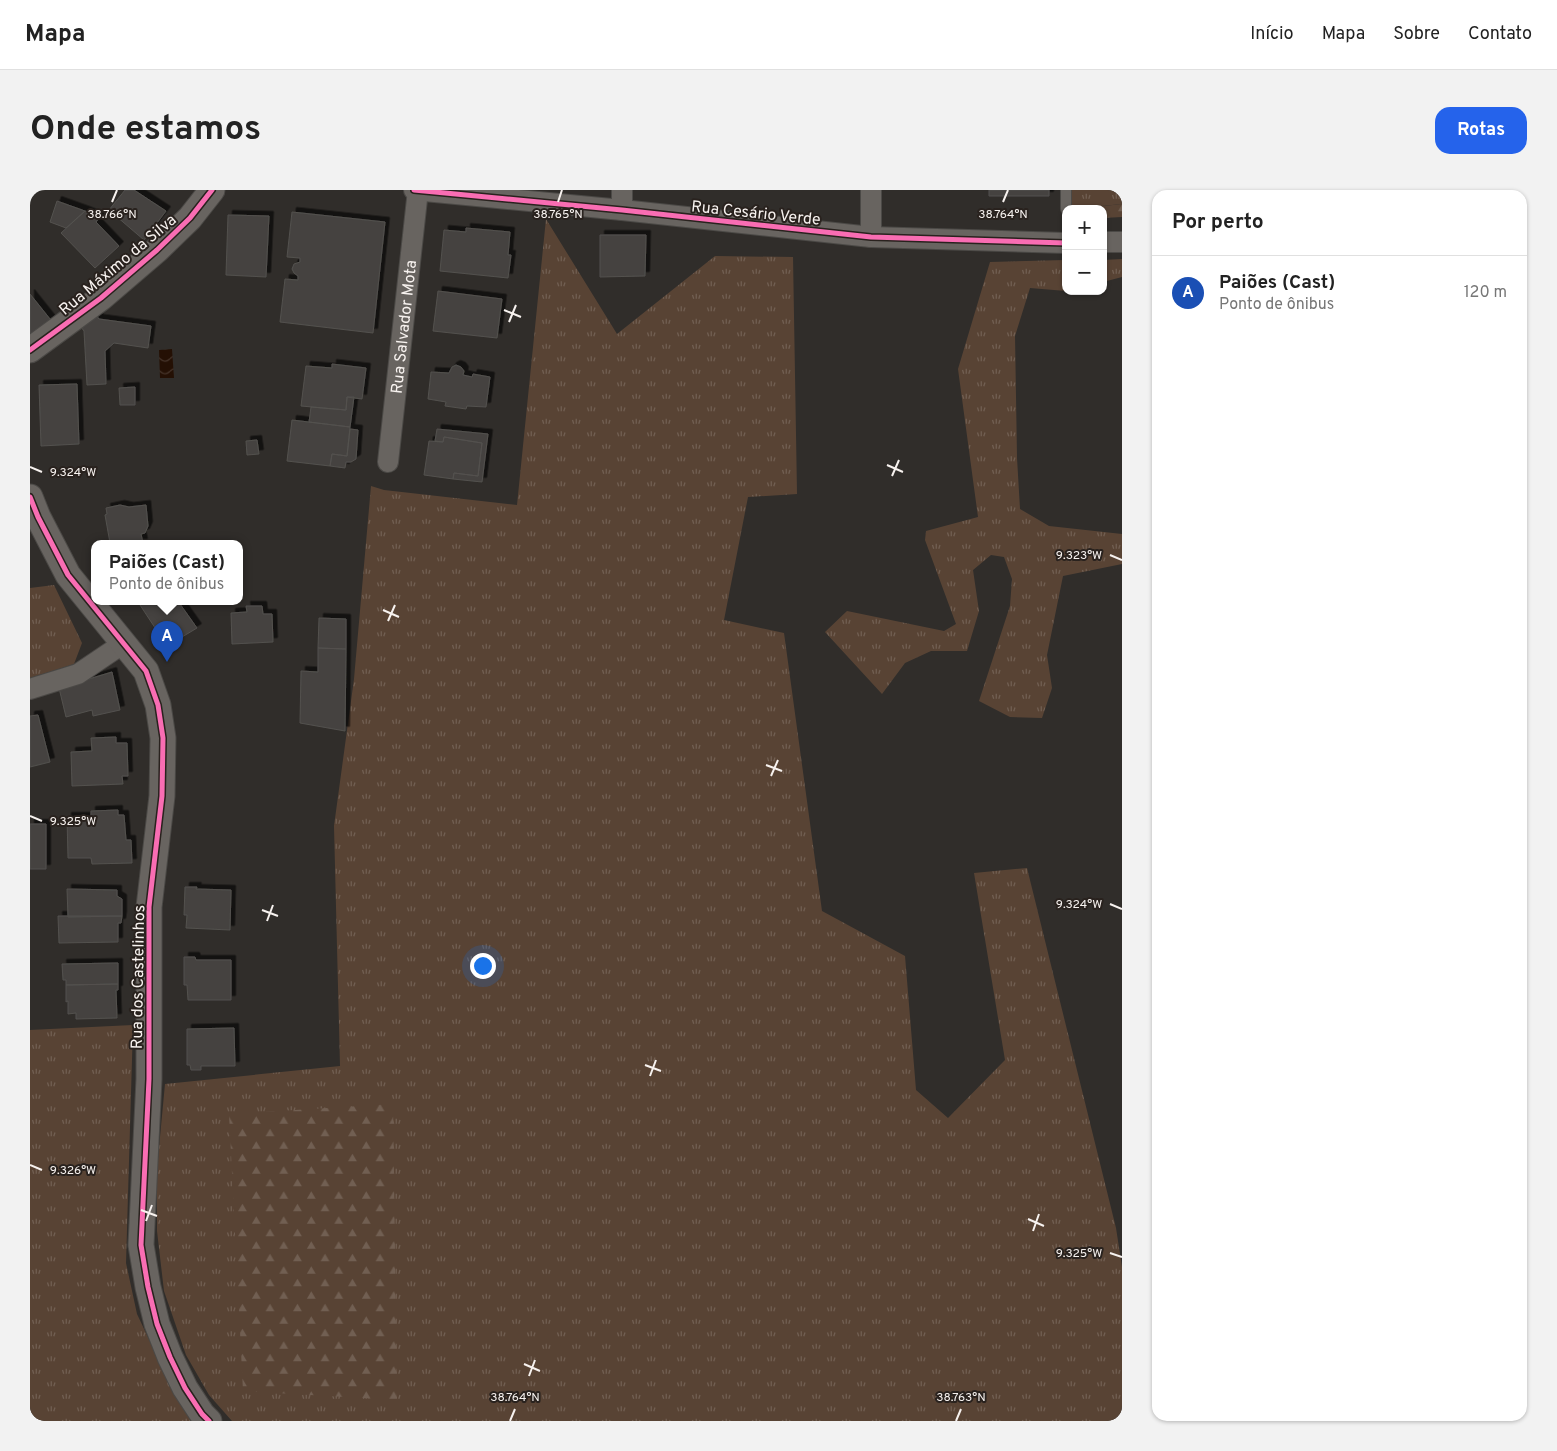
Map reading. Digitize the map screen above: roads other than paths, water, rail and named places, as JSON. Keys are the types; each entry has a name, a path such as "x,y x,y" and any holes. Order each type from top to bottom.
{"street":[{"name":"Rua Máximo da Silva","path":"30,350 101,298 156,250 190,218 212,190"},
{"name":"Rua Cesário Verde","path":"414,190 622,200 871,237 1062,243"},
{"name":"Rua Salvador Mota","path":"388,462 418,190"},
{"path":"871,190 871,237"},
{"path":"1107,242 1122,242"},
{"name":"Rua dos Castelinhos","path":"30,497 38,517 68,575 91,603"},
{"name":"Rua dos Castelinhos","path":"93,605 146,671 158,705 163,738 162,796 149,907 149,1079 141,1245 157,1324 185,1388 202,1414 209,1421"},
{"path":"30,688 78,674 124,643"}],"lane":[{"path":"1066,190 1066,205"}],"water":[{"path":"172,349 174,378 160,378 159,350"}],"place":[{"name":"Paiões (Cast)","path":"167,662"}]}
